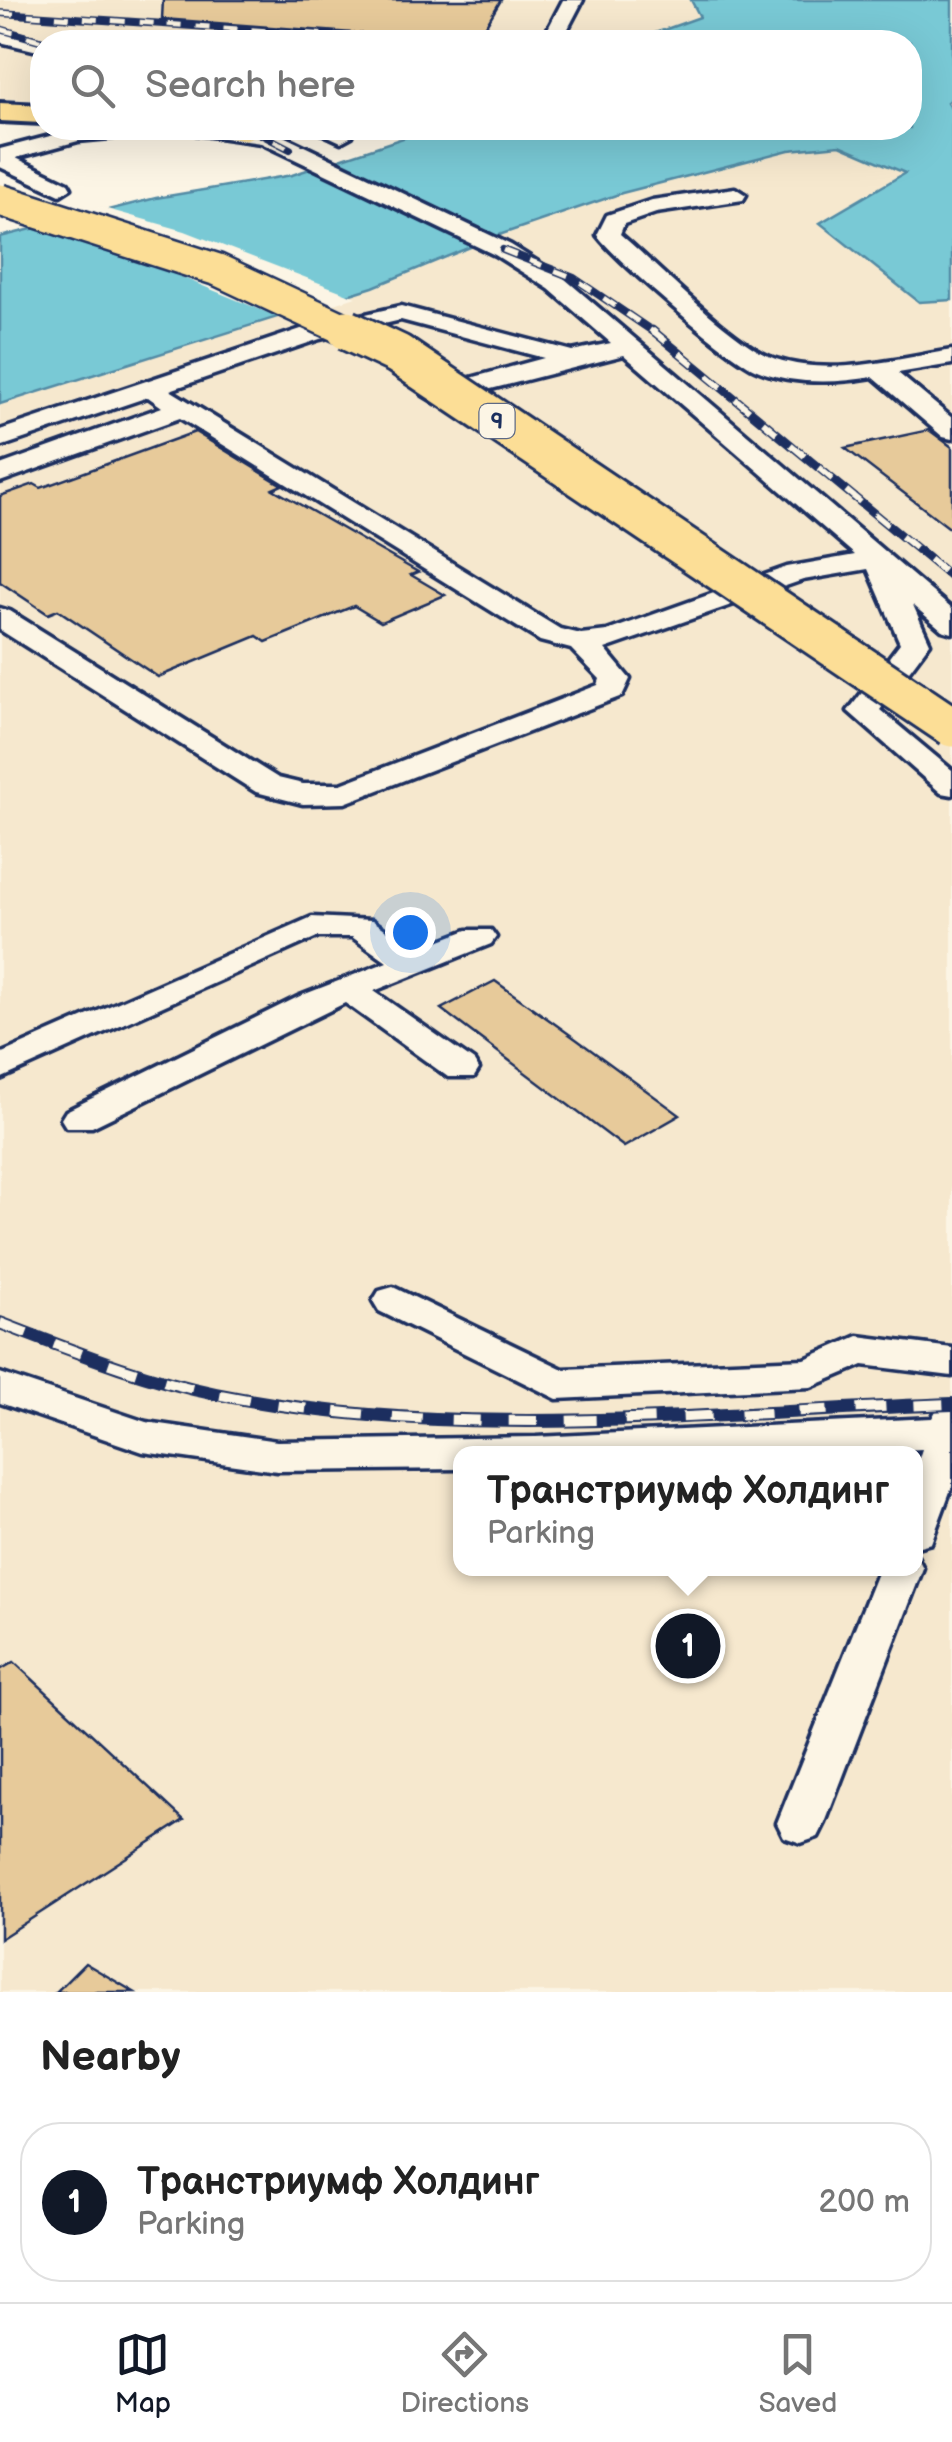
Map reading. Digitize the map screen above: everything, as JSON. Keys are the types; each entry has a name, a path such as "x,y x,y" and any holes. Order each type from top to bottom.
{"highway":[{"path":"0,112 30,113"},
{"name":"9","path":"0,186 192,244 292,282 428,347 952,693"},
{"name":"9","path":"0,200 218,270 398,354 952,727"}],"street":[{"path":"557,30 573,0"},
{"path":"0,36 30,43"},
{"path":"0,157 60,140"},
{"path":"267,140 503,250 558,284 952,624"},
{"path":"0,157 60,188"},
{"path":"735,196 637,210 615,220 608,235 749,356 788,371 817,374 878,369 952,357"},
{"path":"0,438 313,333 401,313 572,358"},
{"path":"436,395 631,346"},
{"path":"878,369 952,431"},
{"path":"150,388 550,635 580,643 612,640 798,573 878,559"},
{"path":"0,474 183,408"},
{"path":"878,559 915,643 863,711 952,786"},
{"path":"0,617 268,785 302,794 345,793 611,690 615,678 609,666 580,643"},
{"path":"0,1068 312,927 360,928 412,964"},
{"path":"79,1119 349,990 480,938"},
{"path":"349,990 461,1069"},
{"path":"393,1301 557,1384 811,1373 858,1350 952,1362"},
{"path":"0,1388 143,1437 278,1456 453,1453"},
{"path":"640,1446 951,1428 923,1510"},
{"path":"801,1823 898,1576"}],"shaded area":[{"path":"0,0 690,0 700,17 664,30 30,30 30,100 0,99"},
{"path":"840,145 906,173 919,302 952,300 952,1992 0,1992 0,404 373,287 502,234 622,193 789,150"}],"water":[{"path":"691,0 952,0 952,98 947,102 952,110 952,300 919,302 820,223 905,173 840,145 789,150 622,193 502,234 373,287 0,404 0,237 156,198 292,175 397,140 922,140 922,30 664,30 700,17"}],"pier":[{"path":"100,207 185,231 356,297 285,320 123,253 32,224"}],"building":[{"path":"163,0 501,0 483,30 312,30 162,19"},
{"path":"929,430 952,447 952,530 845,448"},
{"path":"195,432 282,485 273,489 418,572 411,575 445,595 381,622 354,606 266,642 257,636 158,677 58,610 48,614 0,582 0,496 34,484 41,488"},
{"path":"495,981 680,1115 624,1147 441,1009"},
{"path":"14,1662 184,1820 0,1939 0,1670"},
{"path":"85,1963 134,1992 56,1992"}],"railway":[{"path":"0,13 254,30"},
{"path":"0,29 30,37"},
{"path":"272,140 290,149"},
{"path":"503,250 574,278 655,333"},
{"path":"652,330 952,578"},
{"path":"0,1323 188,1388 307,1409 398,1417 583,1420 952,1404"}],"place":[{"name":"Транстриумф Холдинг","path":"688,1646"}]}
